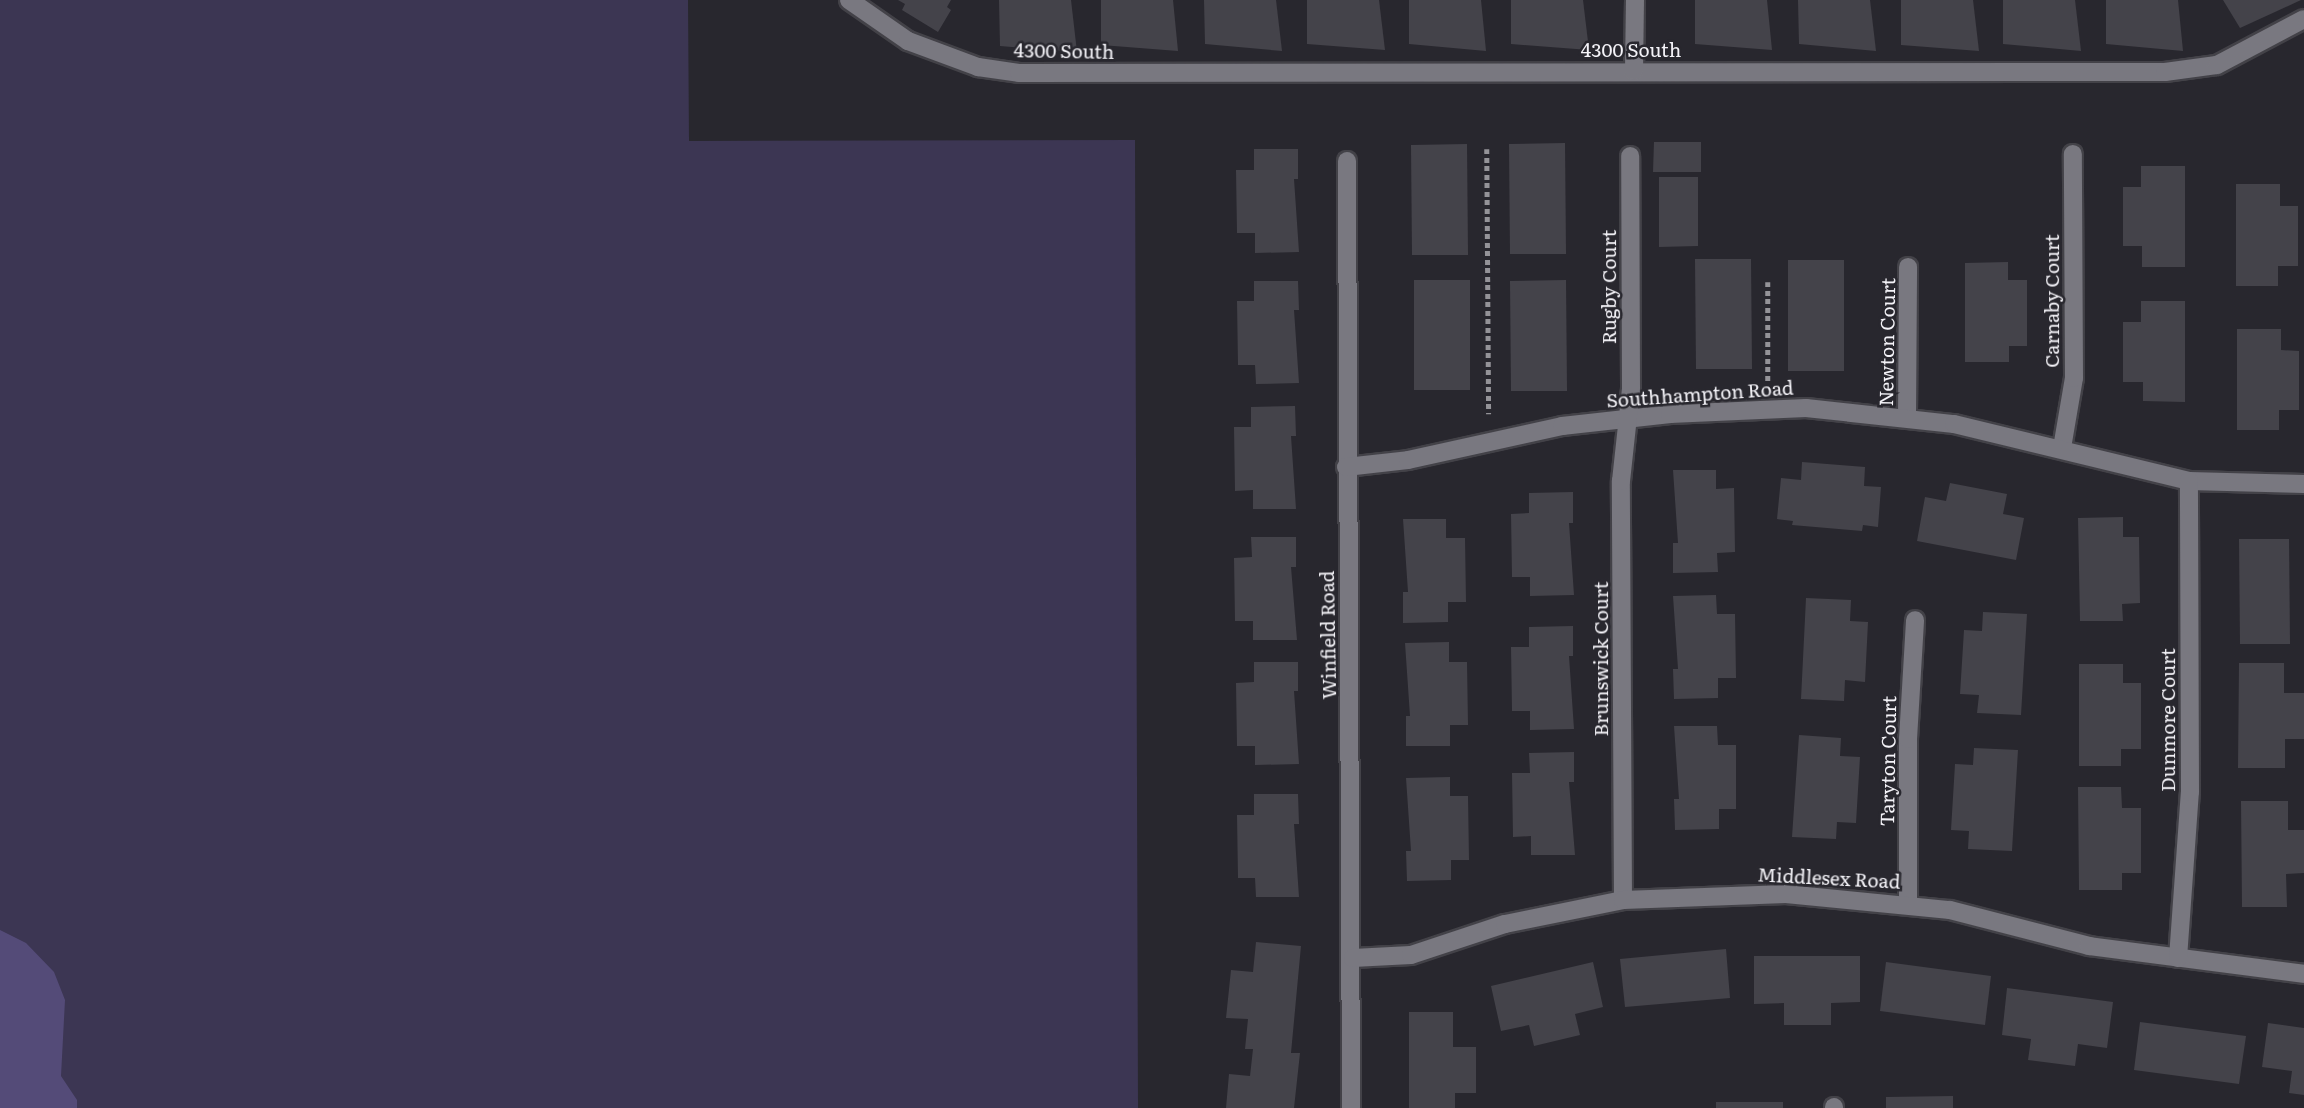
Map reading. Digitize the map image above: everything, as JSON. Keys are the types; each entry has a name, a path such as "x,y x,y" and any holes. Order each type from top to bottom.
{"street":[{"name":"4300 South","path":"849,0 908,41 947,57 1019,73 2165,72 2217,65 2304,19"},
{"path":"1634,0 1634,71"},
{"name":"Carnaby Court","path":"2062,448 2074,377 2073,154"},
{"name":"Rugby Court","path":"1627,418 1630,156"},
{"name":"Winfield Road","path":"1347,161 1346,467 1353,958 1351,1108"},
{"name":"Newton Court","path":"1907,417 1908,267"},
{"name":"Southhampton Road","path":"1346,467 1408,460 1562,426 1758,408 1907,417 2062,448 2189,481 2304,484"},
{"name":"Brunswick Court","path":"1623,900 1620,481 1627,418"},
{"name":"Dunmore Court","path":"2178,958 2190,804 2189,481"},
{"name":"Taryton Court","path":"1908,903 1908,739 1915,620"},
{"name":"Middlesex Road","path":"1353,958 1411,955 1506,924 1623,900 1786,894 1908,903 1950,910 2089,946 2304,974"}],"path":[{"path":"1487,149 1489,418"},
{"path":"1769,282 1769,383"}],"shaded area":[{"path":"0,0 688,0 689,141 1135,140 1138,1108 0,1108"},
{"path":"0,930 26,943 54,972 65,1000 61,1076 77,1100 77,1108 0,1108"}],"building":[{"path":"898,0 951,0 947,7 951,10 938,32 902,10 905,4"},
{"path":"999,0 1071,0 1077,52 1000,46"},
{"path":"1101,0 1173,0 1178,51 1101,45"},
{"path":"1204,0 1276,0 1282,51 1205,44"},
{"path":"1307,0 1379,0 1385,50 1307,44"},
{"path":"1409,0 1481,0 1486,51 1409,44"},
{"path":"1511,0 1583,0 1589,50 1511,44"},
{"path":"1695,0 1767,0 1772,50 1695,44"},
{"path":"1798,0 1870,0 1876,51 1799,44"},
{"path":"1901,0 1973,0 1979,51 1901,45"},
{"path":"2003,0 2075,0 2081,51 2003,44"},
{"path":"2106,0 2178,0 2183,51 2106,44"},
{"path":"2223,0 2301,0 2240,28"},
{"path":"1654,142 1701,142 1701,172 1653,172"},
{"path":"1565,143 1566,254 1510,254 1509,144"},
{"path":"1467,144 1468,255 1412,255 1411,145"},
{"path":"1254,149 1298,149 1298,179 1294,179 1299,252 1255,253 1255,233 1237,233 1236,170 1254,170"},
{"path":"2141,166 2185,166 2185,267 2142,267 2142,246 2123,246 2123,187 2141,187"},
{"path":"1659,177 1698,177 1698,246 1659,247"},
{"path":"2236,184 2280,184 2280,206 2298,206 2298,266 2278,266 2278,286 2236,286"},
{"path":"1695,259 1751,259 1752,369 1696,369"},
{"path":"1788,260 1844,260 1844,371 1788,371"},
{"path":"2008,262 2008,280 2027,280 2027,346 2009,346 2009,362 1965,362 1965,263"},
{"path":"1414,280 1470,280 1470,390 1414,390"},
{"path":"1566,280 1567,391 1511,391 1510,281"},
{"path":"1254,281 1298,281 1299,310 1294,310 1299,383 1256,384 1255,365 1238,365 1237,301 1254,301"},
{"path":"2141,301 2185,301 2185,402 2143,401 2143,382 2123,382 2123,322 2141,322"},
{"path":"2237,329 2281,329 2281,350 2299,351 2299,410 2279,410 2279,430 2237,430"},
{"path":"1295,406 1296,436 1291,436 1296,509 1253,509 1253,490 1235,491 1234,427 1251,427 1251,407"},
{"path":"1802,462 1865,467 1864,486 1881,487 1878,527 1863,525 1862,531 1792,525 1793,521 1777,519 1781,478 1801,480"},
{"path":"1673,470 1716,470 1716,489 1734,488 1735,552 1717,553 1718,572 1673,573 1673,543 1678,543"},
{"path":"1950,483 2007,494 2003,514 2024,518 2016,560 1917,541 1925,497 1946,501"},
{"path":"1573,492 1573,523 1569,523 1574,595 1530,596 1530,577 1512,577 1511,514 1529,513 1529,493"},
{"path":"2123,517 2123,537 2139,537 2140,603 2122,604 2123,621 2080,621 2078,518"},
{"path":"1403,519 1446,519 1446,538 1465,538 1466,602 1448,602 1448,622 1403,623 1403,592 1408,592"},
{"path":"1251,537 1296,537 1296,567 1291,567 1297,640 1253,640 1253,621 1235,621 1234,558 1252,557"},
{"path":"2239,539 2289,539 2290,644 2240,644"},
{"path":"1716,595 1717,614 1735,614 1736,678 1718,678 1718,698 1674,699 1673,669 1678,669 1673,596"},
{"path":"1806,598 1851,600 1850,621 1868,622 1865,682 1845,680 1844,701 1801,699"},
{"path":"1983,612 2027,614 2021,715 1977,713 1979,695 1960,694 1964,630 1982,631"},
{"path":"1573,626 1573,656 1569,656 1574,729 1530,730 1530,711 1512,711 1511,647 1529,647 1529,627"},
{"path":"1449,642 1449,662 1467,662 1468,725 1450,725 1450,746 1406,746 1406,716 1410,716 1405,643"},
{"path":"1254,662 1298,662 1298,691 1294,691 1299,764 1255,765 1255,746 1237,746 1236,683 1254,682"},
{"path":"2239,663 2284,663 2284,693 2304,693 2304,739 2285,739 2285,768 2238,768"},
{"path":"2079,664 2123,664 2123,683 2141,683 2141,749 2121,749 2121,766 2079,766"},
{"path":"1674,726 1717,726 1718,745 1736,745 1736,809 1719,809 1719,829 1675,830 1674,799 1679,799"},
{"path":"1799,735 1841,738 1840,756 1860,757 1856,823 1837,822 1836,839 1792,837"},
{"path":"1974,748 2018,750 2012,851 1968,849 1969,831 1951,830 1955,764 1973,765"},
{"path":"1574,752 1574,782 1569,782 1575,855 1531,855 1531,836 1513,837 1512,773 1530,773 1529,753"},
{"path":"1450,777 1450,796 1468,796 1469,860 1451,860 1451,880 1407,881 1406,851 1411,851 1406,778"},
{"path":"2078,787 2121,787 2122,808 2141,808 2141,873 2122,873 2122,890 2079,890"},
{"path":"1254,794 1298,794 1299,824 1294,824 1299,897 1256,897 1255,878 1238,878 1237,815 1254,815"},
{"path":"2241,801 2288,801 2288,830 2304,830 2304,873 2286,874 2287,907 2242,907"},
{"path":"1256,942 1301,946 1291,1053 1300,1053 1294,1108 1226,1108 1229,1074 1250,1076 1253,1049 1245,1049 1248,1019 1226,1018 1231,970 1253,972"},
{"path":"1726,949 1730,998 1625,1007 1620,959"},
{"path":"1754,956 1860,956 1860,1002 1831,1003 1831,1025 1784,1025 1784,1003 1754,1004"},
{"path":"1593,962 1603,1007 1575,1014 1580,1035 1534,1046 1529,1025 1501,1031 1491,986"},
{"path":"1886,962 1991,976 1985,1025 1880,1011"},
{"path":"2007,988 2113,1002 2107,1048 2078,1044 2075,1066 2028,1060 2031,1039 2002,1035"},
{"path":"1409,1012 1453,1012 1453,1047 1476,1047 1476,1093 1455,1093 1455,1108 1409,1108"},
{"path":"2140,1022 2246,1036 2239,1084 2134,1070"},
{"path":"2268,1023 2304,1028 2304,1095 2289,1093 2292,1071 2262,1067"},
{"path":"1953,1096 1953,1108 1886,1108 1886,1097"},
{"path":"1716,1102 1783,1102 1783,1108 1716,1108"}]}
